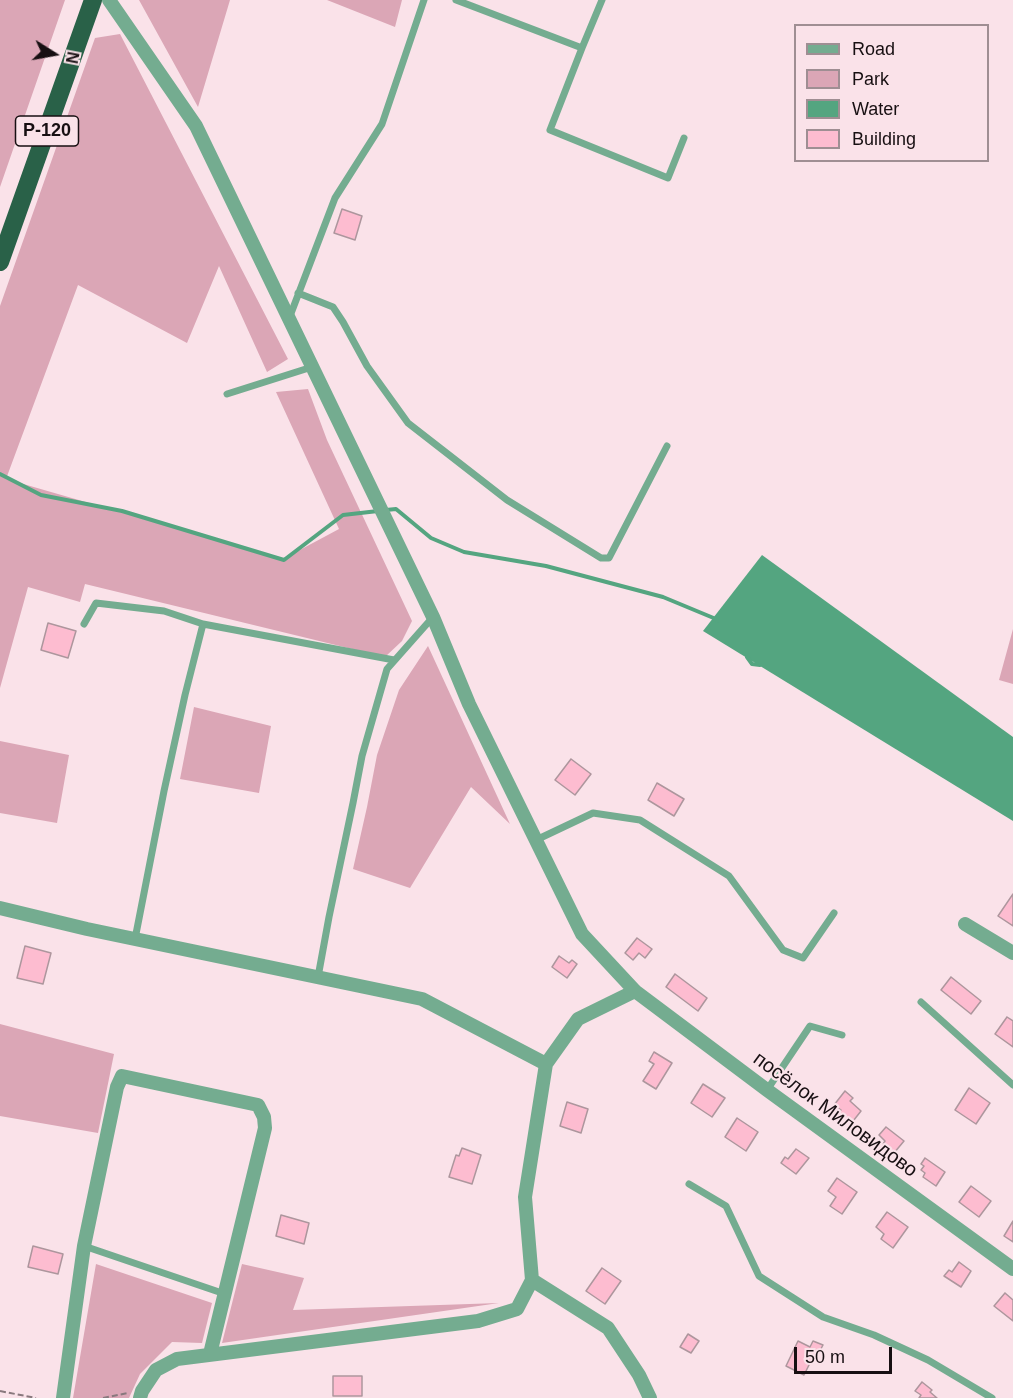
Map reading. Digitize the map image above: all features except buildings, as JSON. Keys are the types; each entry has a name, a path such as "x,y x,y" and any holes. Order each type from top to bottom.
{"highway":[{"name":"Р-120","path":"0,262 93,0"}],"street":[{"name":"посёлок Миловидово","path":"109,0 196,126 433,617 469,704 582,934 635,991 1013,1269"},
{"path":"0,908 87,929 422,999 546,1064"},
{"path":"965,924 1013,953"},
{"path":"141,1394 156,1370 177,1359 478,1321 517,1309 532,1280 525,1197 546,1064 579,1019 635,991"},
{"path":"63,1398 84,1246 117,1087 122,1076 258,1106 264,1117 265,1128 210,1354"},
{"path":"532,1280 608,1328 639,1375 650,1398"}],"lane":[{"path":"289,318 335,198 382,124 424,0"},
{"path":"456,0 582,48"},
{"path":"602,0 550,130 668,178 684,138"},
{"path":"298,293 333,307 367,366 408,423 507,500 601,558 609,558 667,446"},
{"path":"227,394 312,367"},
{"path":"84,624 96,603 164,611 203,624 394,660"},
{"path":"318,977 362,756 387,669 433,617"},
{"path":"135,939 166,780 203,624"},
{"path":"536,840 592,813 640,820 729,876 783,950 803,958 834,913"},
{"path":"921,1002 1013,1085"},
{"path":"767,1090 810,1026 842,1035"},
{"path":"689,1184 726,1206 759,1276 823,1317 874,1335 928,1360 992,1398"},
{"path":"84,1246 225,1294"}],"path":[{"path":"0,1391 36,1398"},
{"path":"103,1398 141,1394"}],"green space":[{"path":"0,0 65,0 0,187"},
{"path":"139,0 230,0 198,107"},
{"path":"327,0 402,0 395,27"},
{"path":"120,34 288,359 267,372 219,266 187,343 78,285 6,479 283,559 339,529 276,392 308,389 327,440 412,621 402,641 385,657 85,584 80,602 28,587 0,688 0,306 95,38"},
{"path":"1013,629 1013,684 999,680"},
{"path":"428,646 510,824 471,787 410,888 353,869 377,755 399,690"},
{"path":"194,707 271,726 259,793 180,779"},
{"path":"0,741 69,755 57,823 0,813"},
{"path":"0,1024 114,1054 98,1133 0,1116"},
{"path":"96,1264 212,1303 202,1343 172,1342 140,1374 129,1398 73,1398"},
{"path":"242,1264 304,1278 293,1310 499,1303 222,1343"}],"water":[{"path":"762,555 1013,737 1013,821 703,631"}],"waterway":[{"path":"0,474 41,495 122,511 284,560 343,515 378,511"},
{"path":"386,510 396,509 431,538 464,552 546,566 663,597 717,621"},
{"path":"747,657 752,664 760,665"}]}
